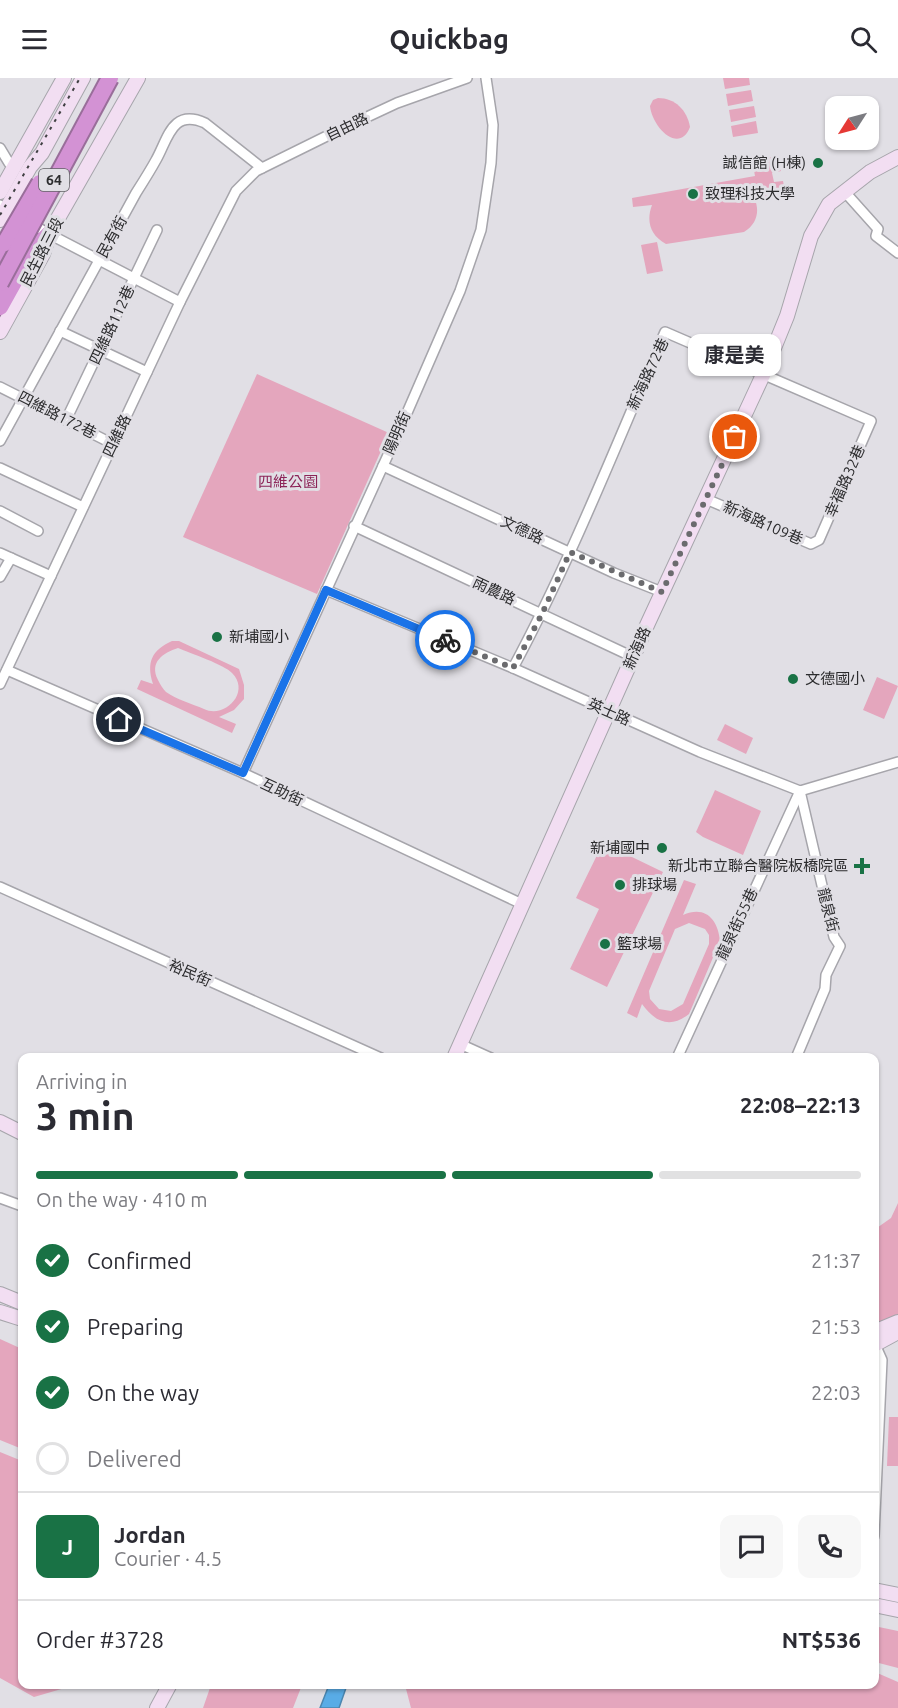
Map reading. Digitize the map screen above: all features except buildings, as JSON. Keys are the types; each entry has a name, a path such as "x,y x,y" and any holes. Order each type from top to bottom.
{"highway":[{"name":"64","path":"0,283 5,250 99,78"},
{"name":"64","path":"5,250 110,78"},
{"path":"0,307 30,253 49,234"},
{"path":"0,275 5,250"}],"street":[{"path":"0,192 64,78"},
{"path":"62,213 27,199 24,195 42,153 83,78"},
{"name":"民生路三段","path":"0,332 43,254 49,234 138,78"},
{"name":"自由路","path":"236,191 262,168 397,103 467,78"},
{"name":"陽明街","path":"243,773 460,291 481,230 491,163 493,125 486,78"},
{"name":"民有街","path":"0,441 174,125 196,119 205,123 262,168"},
{"path":"0,148 14,167"},
{"path":"42,153 30,167 2,211 180,302"},
{"name":"新海路","path":"456,1053 662,592 763,375 787,316 811,236 828,204 870,172 898,157"},
{"name":"四維路","path":"0,684 180,302 236,191"},
{"path":"844,191 878,229 876,236 898,253"},
{"name":"四維路112巷","path":"66,420 157,230"},
{"path":"60,331 147,372"},
{"name":"新海路72巷","path":"570,552 665,332 871,421"},
{"name":"四維路172巷","path":"0,387 113,444"},
{"name":"幸福路32巷","path":"819,540 871,421"},
{"name":"文德路","path":"383,466 662,592"},
{"path":"0,468 83,507"},
{"name":"新海路109巷","path":"706,499 811,544 819,540"},
{"path":"0,511 38,531"},
{"name":"雨農路","path":"354,526 633,657"},
{"path":"513,668 542,614 570,552"},
{"path":"0,553 51,576"},
{"path":"0,578 11,558"},
{"name":"英士路","path":"326,590 513,668 700,752 800,790"},
{"name":"互助街","path":"7,670 243,773 522,904"},
{"path":"800,790 898,762"},
{"name":"龍泉街55巷","path":"679,1053 800,790"},
{"name":"龍泉街","path":"798,1053 825,989 826,975 840,946 834,937 800,790"},
{"name":"裕民街","path":"0,887 370,1053"},
{"path":"460,1044 480,1053"},
{"path":"0,1122 18,1131"},
{"path":"0,1198 18,1205"},
{"path":"0,1294 18,1302"},
{"path":"0,1312 18,1318"},
{"path":"879,1338 898,1322"},
{"path":"879,1339 898,1332"},
{"path":"879,1352 882,1360 879,1426"},
{"path":"879,1591 898,1595"},
{"path":"879,1606 898,1610"},
{"path":"148,1708 159,1689"},
{"path":"157,1708 167,1689"}],"green space":[{"path":"723,78 749,78 750,85 725,89"},
{"path":"751,90 753,101 728,106 726,94"},
{"path":"658,98 670,100 683,110 690,127 685,135 673,138 661,129 650,106 653,100"},
{"path":"754,106 756,117 731,122 729,110"},
{"path":"756,121 758,133 733,137 731,126"},
{"path":"778,156 781,171 772,173 774,182 783,181 786,196 760,201 757,185 747,187 755,198 757,211 754,222 744,232 666,244 656,236 651,227 649,217 652,205 633,207 632,198 755,176 752,160"},
{"path":"657,242 663,271 647,274 641,245"},
{"name":"四維公園","path":"257,374 389,433 317,594 183,537"},
{"path":"172,641 179,641 239,669 244,685 244,699 234,710 219,717 236,724 232,733 137,689 141,680 153,684 150,669 152,658","holes":["178,648 215,663 232,673 239,688 233,702 227,707 212,711 166,692 158,680 156,663 167,653"]},
{"path":"877,677 898,686 884,719 863,710"},
{"path":"725,724 753,738 746,754 717,740"},
{"path":"715,790 761,811 743,855 696,832"},
{"path":"603,843 663,872 607,987 570,969 599,909 576,898"},
{"path":"684,880 696,884 683,915 698,912 709,916 716,926 720,941 689,1014 675,1021 663,1021 652,1015 642,1004 637,1018 627,1013","holes":["689,923 705,929 709,935 709,944 683,1004 671,1011 659,1009 650,999 649,991 675,929"]},
{"path":"898,1203 898,1318 879,1326 879,1226 891,1218"},
{"path":"0,1339 18,1347 18,1447 0,1440"},
{"path":"889,1417 898,1417 898,1466 887,1466"},
{"path":"0,1452 18,1459 18,1688 0,1678"},
{"path":"879,1627 898,1631 898,1668 879,1663"},
{"path":"879,1674 898,1682 898,1708 411,1708 406,1689 879,1689"},
{"path":"20,1689 61,1689 34,1697"},
{"path":"209,1689 300,1689 293,1708 203,1708"}],"water":[{"path":"327,1689 346,1689 339,1708 320,1708"}],"railway":[{"path":"0,215 80,78"}],"way so far":[{"path":"445,640 513,668 542,614 570,552 662,592 735,437"}],"place":[{"name":"誠信館 (H棟)","path":"818,163"},
{"name":"致理科技大學","path":"693,194"},
{"name":"康是美","path":"735,437"},
{"name":"新埔國小","path":"217,637"},
{"name":"文德國小","path":"793,679"},
{"name":"新埔國中","path":"662,848"},
{"name":"新北市立聯合醫院板橋院區","path":"862,866"},
{"name":"排球場","path":"620,885"},
{"name":"籃球場","path":"605,944"}],"route":[{"path":"119,720 243,773 326,590 445,640"}]}
